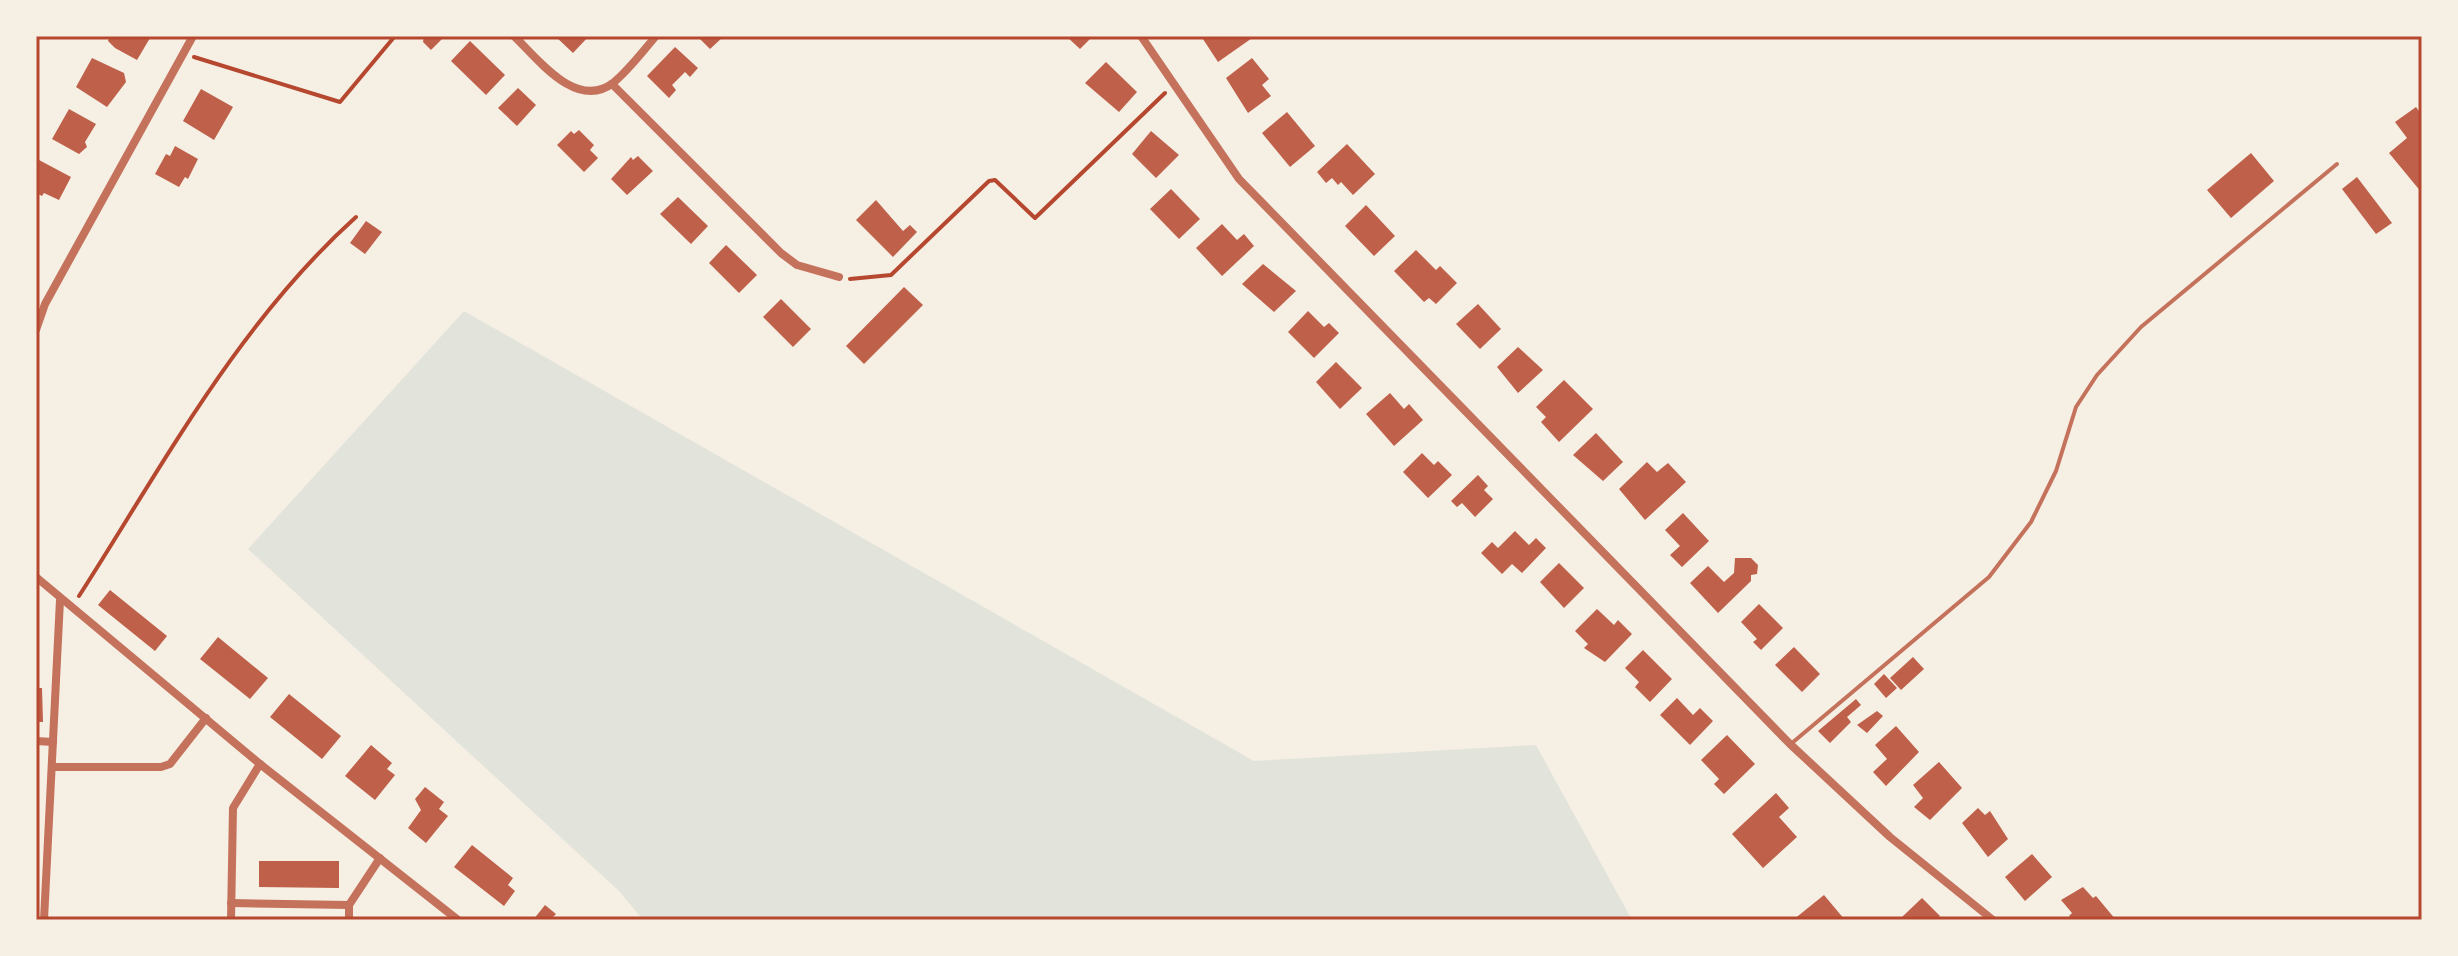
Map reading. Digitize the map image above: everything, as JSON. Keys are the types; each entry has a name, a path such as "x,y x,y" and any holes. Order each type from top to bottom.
{"street":[{"path":"36,330 45,304 193,36"},
{"path":"514,36 566,84 589,89 612,84 656,36"},
{"path":"1141,36 1239,179 1790,744 1890,837 1993,920"},
{"path":"612,84 781,253 797,265 839,277"},
{"path":"36,577 260,764 458,920"},
{"path":"44,920 40,906 53,767 60,600"},
{"path":"53,767 161,767 170,764 206,718"},
{"path":"36,741 53,742"},
{"path":"231,920 233,808 260,764"},
{"path":"349,920 349,905 380,858"},
{"path":"231,903 349,905"}],"lane":[{"path":"1790,744 1989,577 2031,522 2056,471 2076,407 2097,375 2141,327 2337,164"}],"path":[{"path":"184,54 340,102 395,36"},
{"path":"839,277 871,279 891,275 989,181 995,180 1035,218 1173,85"},
{"path":"72,609 208,390 318,251 356,217"}],"shaded area":[{"path":"464,311 1254,761 1536,745 1632,920 643,920 620,892 248,549"}],"building":[{"path":"110,36 150,38 137,60 115,48 108,41"},
{"path":"424,36 445,36 431,50 423,42"},
{"path":"555,36 589,36 573,53"},
{"path":"697,36 724,36 710,49"},
{"path":"1066,36 1093,36 1080,49"},
{"path":"1201,36 1255,36 1218,62"},
{"path":"470,41 505,75 486,95 451,61"},
{"path":"675,47 698,68 690,77 685,72 672,85 676,90 669,98 647,76"},
{"path":"92,58 124,73 126,82 107,107 76,87"},
{"path":"1252,58 1269,79 1262,85 1271,96 1248,113 1226,78"},
{"path":"1106,62 1137,92 1119,112 1085,83"},
{"path":"518,88 536,105 517,126 498,108"},
{"path":"201,89 233,107 214,140 183,121"},
{"path":"2416,107 2422,115 2422,193 2389,153 2407,138 2395,122"},
{"path":"69,109 96,124 85,142 87,147 79,154 52,139"},
{"path":"1287,112 1315,146 1290,167 1262,133"},
{"path":"579,130 594,145 590,150 598,158 584,172 557,145 571,131 574,134"},
{"path":"1151,131 1179,155 1156,178 1132,154"},
{"path":"1347,144 1375,174 1353,195 1341,182 1338,185 1332,178 1326,183 1317,172"},
{"path":"175,146 198,159 188,179 185,177 179,187 155,174 166,154 170,156"},
{"path":"2251,153 2274,181 2231,218 2207,190"},
{"path":"638,156 653,171 627,195 611,179 631,157 633,160"},
{"path":"39,160 71,177 59,200 36,193"},
{"path":"2357,177 2392,223 2376,234 2342,189"},
{"path":"1171,189 1200,219 1179,239 1150,209"},
{"path":"678,197 708,226 691,244 660,214"},
{"path":"876,200 903,231 910,225 917,232 893,257 856,220"},
{"path":"1366,205 1395,236 1374,256 1345,226"},
{"path":"366,221 382,232 365,254 350,243"},
{"path":"1222,224 1237,240 1244,234 1254,246 1222,276 1196,248"},
{"path":"726,245 757,275 739,293 709,263"},
{"path":"1416,250 1436,270 1440,266 1457,283 1436,304 1429,298 1424,302 1394,271"},
{"path":"1263,264 1296,291 1274,312 1242,284"},
{"path":"904,287 923,305 864,364 846,346"},
{"path":"781,299 811,329 793,347 763,317"},
{"path":"1478,304 1501,329 1480,349 1456,324"},
{"path":"1308,311 1324,327 1329,323 1339,333 1314,358 1288,332"},
{"path":"1518,347 1543,370 1518,393 1497,367"},
{"path":"1336,362 1362,388 1340,409 1316,382"},
{"path":"1564,380 1593,409 1559,442 1541,422 1546,417 1536,407"},
{"path":"1390,393 1404,409 1409,404 1423,420 1394,446 1366,414"},
{"path":"1596,433 1623,462 1603,481 1573,455"},
{"path":"1422,453 1434,465 1438,461 1452,475 1428,498 1403,472"},
{"path":"1647,462 1657,472 1668,463 1686,482 1645,520 1619,489"},
{"path":"1478,475 1488,486 1484,490 1493,499 1475,517 1462,503 1457,507 1451,501"},
{"path":"1683,513 1709,541 1682,567 1670,555 1680,546 1665,530"},
{"path":"1515,531 1529,545 1536,538 1546,548 1522,573 1512,564 1502,574 1481,553 1492,542 1498,548"},
{"path":"1735,558 1751,558 1758,565 1757,574 1751,575 1751,581 1718,613 1690,583 1708,566 1724,582 1734,573"},
{"path":"1559,563 1584,588 1564,608 1540,582"},
{"path":"110,590 167,636 155,651 98,605"},
{"path":"1759,604 1783,628 1761,650 1753,642 1757,639 1741,622"},
{"path":"1597,609 1614,625 1618,620 1632,634 1605,662 1584,648 1588,644 1575,631"},
{"path":"218,637 268,678 250,699 200,659"},
{"path":"1794,647 1820,674 1802,692 1775,665"},
{"path":"1643,650 1672,679 1650,702 1635,687 1639,682 1625,668"},
{"path":"1913,657 1924,669 1901,690 1890,678"},
{"path":"1884,674 1897,688 1886,698 1874,684"},
{"path":"36,688 42,688 43,722 36,722"},
{"path":"289,694 341,736 322,759 270,717"},
{"path":"1677,698 1693,715 1700,708 1713,721 1690,745 1660,715"},
{"path":"1856,699 1861,705 1847,717 1851,722 1830,743 1818,731"},
{"path":"1877,711 1883,716 1867,733 1857,725"},
{"path":"1896,726 1919,752 1886,786 1873,772 1887,759 1875,745"},
{"path":"1727,735 1755,764 1724,794 1714,784 1719,779 1701,760"},
{"path":"371,745 392,763 387,769 395,775 375,800 345,776"},
{"path":"1939,762 1962,788 1930,820 1914,807 1923,798 1913,785"},
{"path":"425,787 444,802 439,809 448,816 426,843 408,828 421,810 415,799"},
{"path":"1776,793 1789,808 1779,817 1797,837 1763,868 1732,834"},
{"path":"1978,808 1985,815 1990,811 2008,839 1988,857 1962,823"},
{"path":"472,845 513,878 508,885 515,891 504,906 454,867"},
{"path":"2032,854 2052,877 2025,901 2005,877"},
{"path":"259,861 339,861 339,888 259,887"},
{"path":"2083,887 2093,898 2096,896 2116,920 2072,920 2069,916 2072,913 2061,900"},
{"path":"1824,895 1845,920 1793,920"},
{"path":"1922,898 1940,916 1936,920 1904,920 1902,917"},
{"path":"545,905 556,914 553,917 557,920 533,920"}]}
